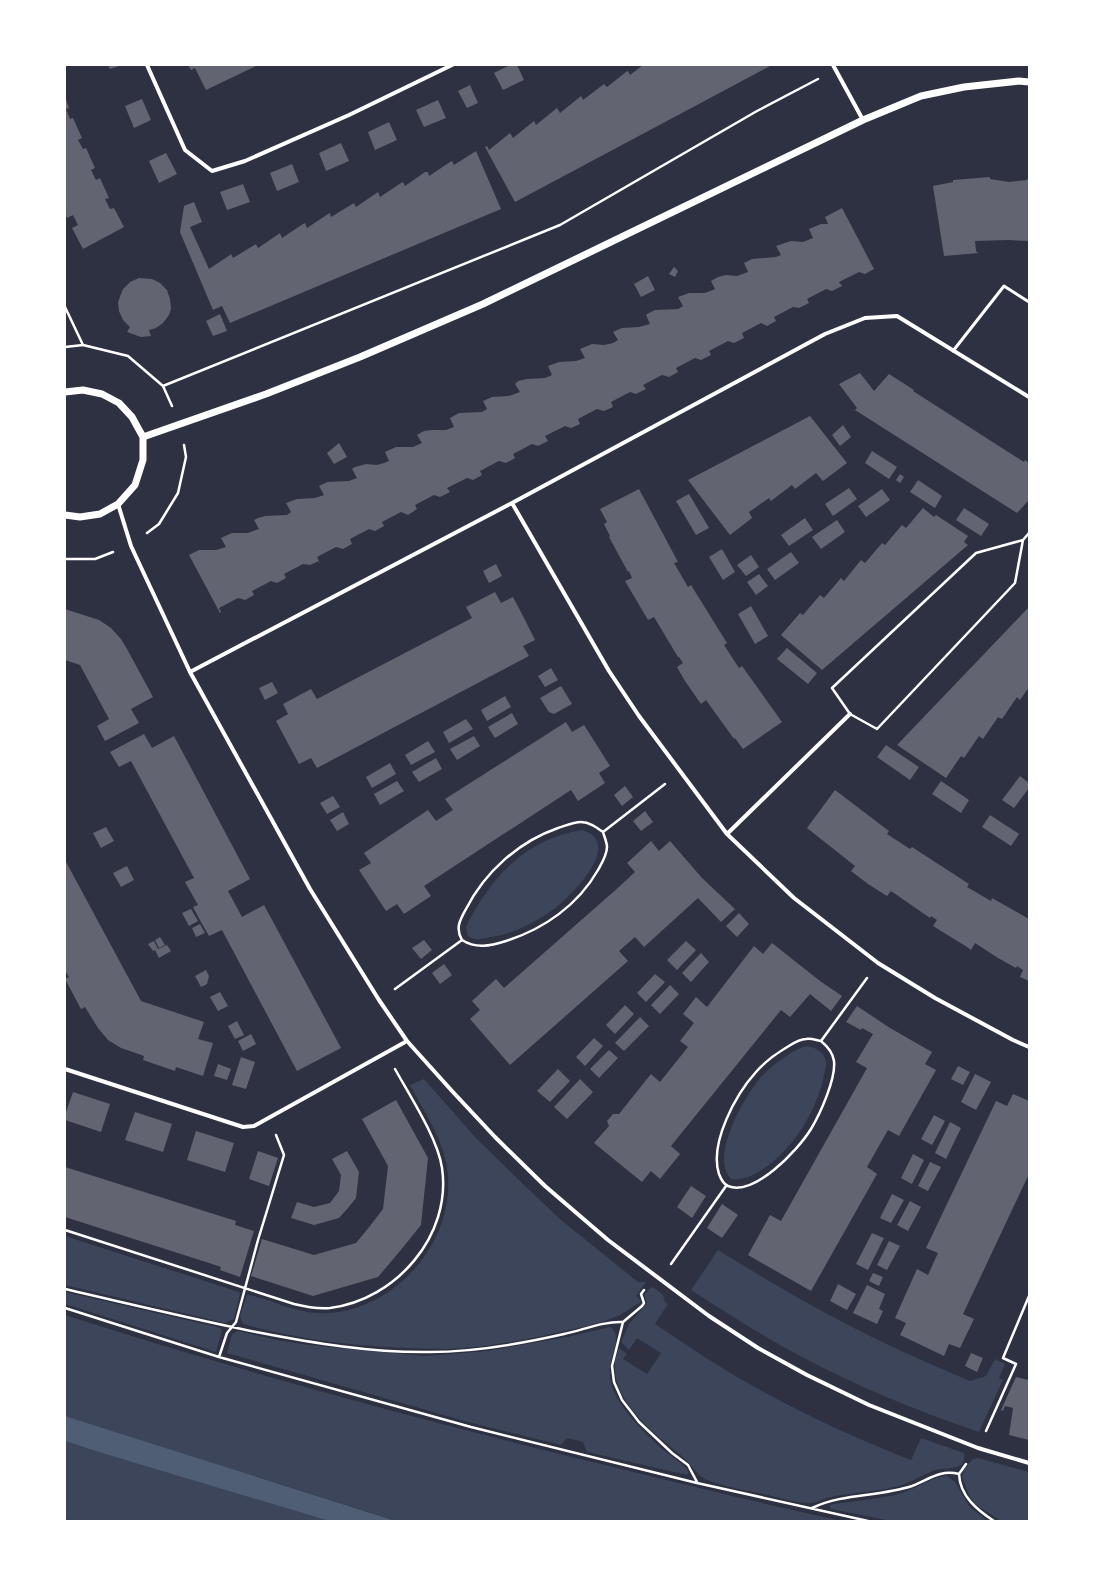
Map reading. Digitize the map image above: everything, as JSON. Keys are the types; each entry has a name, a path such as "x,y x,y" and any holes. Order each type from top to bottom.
{"street":[{"path":"147,65 185,150 212,171 245,162 349,115 452,65"},
{"path":"833,65 863,120"},
{"path":"143,437 266,394 360,357 476,307 863,120 921,96 964,87 1019,81 1029,82"},
{"path":"190,672 512,503 825,334 865,318 897,316 1029,397"},
{"path":"65,392 83,390 102,394 119,403 132,417 143,437 143,460 135,485 118,504 100,514 80,517 65,515"},
{"path":"512,503 609,671 639,716 727,834 794,898 878,963 935,998 1029,1047"},
{"path":"118,504 130,546 190,672 310,889 379,1000 407,1041 490,1132 545,1186 608,1240 709,1316 758,1348 807,1375 869,1405 978,1448 1029,1463"},
{"path":"727,834 850,714"},
{"path":"65,1069 243,1126 254,1126 407,1041"}],"lane":[{"path":"953,351 1004,286 1029,302"}],"path":[{"path":"163,386 560,225 757,111 836,69"},
{"path":"65,307 83,345"},
{"path":"1023,540 976,552 832,688 850,714 877,729 1015,583 1023,540 1029,533"},
{"path":"603,832 680,772"},
{"path":"582,822 594,826 603,832 607,847 604,860 591,882 575,900 556,917 526,934 499,943 479,946 470,945 462,940 458,931 458,925 470,902 485,880 502,862 518,849 535,838 572,823 582,822"},
{"path":"379,1000 462,940"},
{"path":"821,1041 878,963"},
{"path":"806,1039 821,1041 830,1051 834,1061 829,1087 821,1109 810,1130 782,1163 767,1175 747,1186 726,1186 722,1181 717,1168 718,1146 723,1128 740,1092 756,1072 775,1055 797,1041 806,1039"},
{"path":"65,1230 294,1304 312,1308 331,1308 348,1304 376,1293 405,1271 425,1245 434,1229 440,1213 443,1182 439,1154 432,1137 386,1053"},
{"path":"219,1357 227,1333 236,1322 244,1287 284,1155 270,1118"},
{"path":"697,1483 688,1465 672,1453 639,1422 627,1408 617,1391 612,1375 612,1366 623,1322 642,1306 644,1303 641,1294 660,1280 726,1186"},
{"path":"65,1289 231,1327 301,1340 344,1347 428,1352 468,1351 509,1345 565,1334 608,1323 623,1322"},
{"path":"984,1434 1016,1364 1003,1358 1029,1296"},
{"path":"65,1308 219,1357 471,1427 697,1483 868,1521"},
{"path":"978,1448 959,1474 959,1482 969,1501 994,1521"},
{"path":"812,1508 832,1500 901,1489 944,1472 959,1474"}],"shaded area":[{"path":"582,830 594,837 598,846 596,858 590,871 569,896 550,912 536,921 514,931 499,936 482,939 474,939 468,936 466,927 475,909 498,877 527,852 543,842 562,834"},
{"path":"806,1046 816,1049 822,1053 826,1063 819,1094 808,1119 799,1134 783,1152 763,1169 741,1179 731,1179 725,1169 724,1156 732,1126 746,1097 761,1077 771,1068 788,1055"},
{"path":"424,1079 476,1138 561,1220 638,1282 646,1282 636,1296 641,1301 640,1303 617,1316 591,1325 538,1337 484,1346 447,1349 386,1347 332,1342 278,1333 243,1324 240,1316 247,1295 305,1312 329,1313 355,1308 380,1297 402,1282 420,1262 435,1240 444,1215 448,1189 446,1162 440,1142 431,1122 410,1085"},
{"path":"65,1236 239,1292 240,1294 234,1319 225,1323 65,1285"},
{"path":"718,1250 822,1311 903,1352 970,1381 986,1376 995,1359 1005,1364 999,1378 1003,1380 979,1432 888,1398 844,1378 772,1340 691,1290"},
{"path":"653,1287 663,1295 665,1302 668,1304 655,1324 704,1357 742,1380 812,1417 871,1444 911,1460 921,1438 964,1453 963,1463 955,1468 935,1470 893,1487 875,1491 840,1495 810,1503 792,1501 707,1480 646,1425 634,1412 623,1397 617,1382 615,1365 619,1348 627,1354 623,1359 647,1374 661,1353 637,1338 629,1350 622,1343 629,1324 647,1303 644,1295"},
{"path":"65,1292 217,1327 222,1331 216,1352 65,1304"},
{"path":"65,1315 277,1379 419,1418 562,1455 842,1521 397,1521 65,1416"},
{"path":"610,1327 614,1330 616,1335 610,1370 610,1378 614,1393 625,1410 643,1430 662,1449 677,1460 687,1470 689,1473 687,1475 587,1452 583,1442 567,1438 561,1445 468,1422 227,1353 232,1334 238,1331 308,1345 425,1356 487,1351 567,1337"},
{"path":"65,1416 396,1521 329,1521 105,1454 65,1441"},
{"path":"65,1441 329,1521 72,1521 65,1519"},
{"path":"978,1458 1029,1472 1029,1521 1001,1521 975,1504 969,1495 962,1477 964,1470 973,1459"},
{"path":"947,1476 955,1482 969,1506 987,1521 891,1521 831,1509 829,1506 833,1504 895,1495 934,1479"}],"building":[{"path":"108,65 122,65 110,69"},
{"path":"188,65 258,65 206,90 195,68 191,70"},
{"path":"510,65 517,65 524,80 503,90 494,73"},
{"path":"643,65 772,65 515,202 485,147 487,146 489,150 510,133 513,138 534,121 536,125 557,108 560,113 581,96 583,100 604,84 607,87 626,72 628,71 630,75"},
{"path":"470,85 478,103 467,108 458,91"},
{"path":"65,96 69,108 66,109 70,119 73,118 82,138 78,140 83,149 86,148 95,168 91,170 96,180 100,178 109,198 105,199 110,209 114,208 124,227 83,249 72,228 78,225 73,215 67,218 65,213"},
{"path":"142,99 151,120 134,128 125,106"},
{"path":"438,100 446,118 424,127 416,110"},
{"path":"389,122 397,140 375,150 368,132"},
{"path":"341,143 349,161 326,171 319,153"},
{"path":"476,151 501,209 230,323 222,306 213,310 180,232 184,206 194,202 202,222 190,227 209,269 231,254 233,258 256,244 258,248 280,233 282,238 305,223 307,228 330,213 331,217 354,203 356,207 378,192 380,197 403,182 405,186 425,172 428,172 429,176 450,162 452,161 454,165"},
{"path":"166,153 177,174 159,183 149,161"},
{"path":"292,164 299,182 277,191 270,173"},
{"path":"990,177 990,179 1009,182 1027,180 1029,178 1029,241 975,241 976,251 978,253 944,256 933,186 953,182 953,180"},
{"path":"243,184 250,202 227,210 220,192"},
{"path":"842,208 874,269 865,274 859,272 839,282 842,286 832,291 826,289 807,299 809,303 799,308 793,307 774,317 776,321 767,326 761,323 742,333 744,338 734,343 728,341 709,351 711,355 701,360 695,358 676,368 678,372 669,377 662,375 643,385 646,389 636,394 630,392 611,402 613,407 604,411 597,409 578,419 580,424 571,428 565,426 545,436 548,441 538,446 532,444 513,454 515,458 506,463 499,461 480,471 482,475 473,480 467,478 447,488 450,492 440,497 434,495 415,505 417,509 408,515 401,512 382,522 384,526 375,531 369,529 350,539 352,544 343,549 336,547 317,557 319,561 310,565 303,564 284,574 286,578 277,583 271,581 252,591 254,595 245,600 238,598 219,608 220,613 189,555 199,550 216,550 226,547 221,538 232,533 248,533 259,529 254,520 258,518 265,516 287,515 291,512 286,503 297,499 315,498 324,495 319,486 327,482 349,481 357,478 352,469 355,467 366,464 377,465 389,461 385,452 396,447 413,447 422,443 417,435 424,431 446,430 454,427 450,418 459,413 482,412 487,409 483,401 492,397 509,396 520,392 515,384 518,381 545,378 552,375 548,366 559,362 576,361 585,358 580,349 592,344 604,345 613,343 618,340 613,332 622,328 639,327 650,324 646,315 649,313 655,310 678,309 683,306 678,297 689,293 705,293 715,289 711,281 726,275 737,276 748,272 744,263 752,259 776,257 781,255 776,246 791,241 803,242 813,238 809,229 821,224 828,224 825,217"},
{"path":"674,267 678,271 675,277 669,274"},
{"path":"648,276 655,290 641,297 634,284"},
{"path":"139,278 152,279 160,283 167,290 170,299 171,309 169,315 163,323 156,328 149,330 151,336 141,337 127,332 130,327 123,320 119,311 118,302 123,289 130,282"},
{"path":"220,314 227,331 213,336 206,321"},
{"path":"860,373 874,391 889,374 1024,462 1025,460 1029,463 1029,500 1017,513 855,410 857,408 839,384"},
{"path":"810,416 847,463 823,481 816,473 795,489 792,485 771,501 769,498 749,512 752,518 730,535 688,480"},
{"path":"843,425 851,437 840,446 832,435"},
{"path":"339,443 347,457 334,464 327,453"},
{"path":"872,451 897,467 889,479 865,463"},
{"path":"900,474 904,477 900,483 896,480"},
{"path":"918,480 942,496 935,508 910,492"},
{"path":"849,488 857,499 833,516 825,504"},
{"path":"639,489 678,562 674,563 688,587 691,585 727,643 724,645 739,668 742,666 782,722 743,749 706,700 701,704 677,667 683,663 654,617 648,620 625,581 632,578 609,537 610,536 604,524 607,522 600,509"},
{"path":"882,489 890,500 866,517 858,506"},
{"path":"689,494 709,528 696,535 676,501"},
{"path":"923,508 934,517 936,515 968,536 964,542 968,545 822,670 781,635 800,613 803,615 820,595 824,598 841,578 844,581 861,560 865,563 882,543 885,545 902,525 906,528"},
{"path":"964,508 989,524 981,536 956,520"},
{"path":"805,518 813,530 789,546 781,535"},
{"path":"837,520 845,532 821,549 812,537"},
{"path":"722,549 735,572 723,580 709,557"},
{"path":"791,552 799,563 775,580 767,569"},
{"path":"751,555 759,567 746,576 737,565"},
{"path":"496,564 502,576 489,583 483,571"},
{"path":"759,574 768,586 756,595 747,582"},
{"path":"495,592 501,603 513,597 535,640 523,646 529,656 317,768 311,758 299,764 276,721 288,714 283,704 311,689 317,699 472,618 466,607"},
{"path":"751,606 768,636 755,644 738,614"},
{"path":"1029,607 1029,687 1020,700 1017,697 1002,719 998,717 983,739 979,736 964,758 961,756 946,778 897,745"},
{"path":"65,609 99,620 111,628 121,639 153,697 131,709 139,723 105,741 97,726 109,719 80,665 65,660"},
{"path":"787,648 817,673 808,684 777,659"},
{"path":"551,668 558,680 545,687 538,676"},
{"path":"272,682 278,693 265,700 259,688"},
{"path":"561,686 572,704 554,714 549,712 540,698"},
{"path":"505,696 511,707 487,721 481,710"},
{"path":"512,713 518,724 495,738 488,727"},
{"path":"466,719 473,729 449,743 443,732"},
{"path":"566,722 572,732 584,725 610,766 599,773 605,783 578,801 571,790 424,886 431,896 404,914 397,904 386,911 359,870 371,863 364,853 428,810 436,821 453,810 445,799"},
{"path":"144,734 152,748 174,736 250,879 228,891 242,917 264,905 341,1048 297,1071 222,930 209,936 193,907 198,905 185,882 194,878 131,761 119,767 110,752"},
{"path":"474,736 480,746 457,760 450,749"},
{"path":"428,741 435,752 411,765 405,755"},
{"path":"886,745 919,767 910,780 877,757"},
{"path":"436,758 442,769 419,782 412,772"},
{"path":"390,763 396,774 372,788 366,777"},
{"path":"1020,776 1029,783 1029,788 1014,808 1002,800"},
{"path":"397,781 404,791 380,805 374,794"},
{"path":"941,781 969,800 961,813 932,794"},
{"path":"625,786 633,797 622,806 614,795"},
{"path":"835,790 889,831 887,834 910,849 912,847 969,884 967,887 991,901 992,898 1029,919 1029,981 1020,977 1023,970 1017,966 1016,968 975,943 971,950 933,926 937,920 931,916 930,918 891,891 887,896 868,884 851,871 855,866 807,828"},
{"path":"333,796 340,807 327,814 320,803"},
{"path":"645,811 653,822 641,831 633,821"},
{"path":"343,812 349,824 337,831 330,820"},
{"path":"990,815 1019,834 1011,846 982,827"},
{"path":"106,827 114,841 101,848 93,833"},
{"path":"651,841 659,851 670,841 702,878 735,909 721,922 698,898 644,947 635,937 619,951 628,961 510,1065 470,1019 480,1010 472,1001 496,979 504,988 620,886 635,872 627,863"},
{"path":"65,860 141,1001 204,1022 198,1039 213,1043 203,1076 176,1067 175,1071 143,1060 144,1056 121,1048 108,1040 98,1028 85,1007 81,1009 65,979 69,977 65,970"},
{"path":"127,866 134,880 121,887 113,873"},
{"path":"191,909 198,921 189,926 182,913"},
{"path":"739,913 749,924 737,937 726,926"},
{"path":"200,924 205,933 196,937 192,928"},
{"path":"160,937 165,945 159,948 155,940"},
{"path":"424,940 432,950 421,959 412,948"},
{"path":"154,941 158,949 167,945 171,951 159,958 155,950 153,951 148,944"},
{"path":"686,941 696,950 677,970 667,960"},
{"path":"772,943 820,981 842,996 831,1011 810,994 790,1017 781,1010 671,1146 680,1154 660,1179 651,1171 642,1182 594,1143 609,1126 607,1121 613,1114 619,1114 651,1074 660,1082 688,1047 680,1041 694,1023 683,1014 696,997 707,1007 754,946 763,954"},
{"path":"701,953 709,962 691,982 682,973"},
{"path":"444,964 452,975 440,984 432,973"},
{"path":"206,970 209,976 207,984 201,987 195,976"},
{"path":"655,974 665,982 646,1002 637,993"},
{"path":"670,985 679,994 660,1014 651,1005"},
{"path":"220,992 228,1006 218,1011 210,997"},
{"path":"625,1005 634,1014 615,1034 606,1025"},
{"path":"857,1006 890,1028 932,1052 925,1064 936,1070 899,1136 888,1130 867,1167 877,1174 811,1291 748,1255 770,1215 781,1221 867,1068 856,1062 873,1034 862,1028 861,1030 846,1022"},
{"path":"640,1017 649,1026 624,1051 615,1043"},
{"path":"237,1021 244,1035 235,1039 228,1026"},
{"path":"251,1034 256,1044 243,1051 238,1041"},
{"path":"594,1038 603,1046 585,1066 576,1057"},
{"path":"609,1050 618,1058 599,1078 590,1069"},
{"path":"241,1057 255,1062 246,1089 232,1085"},
{"path":"218,1064 231,1069 227,1080 214,1076"},
{"path":"958,1066 970,1072 963,1085 951,1079"},
{"path":"558,1069 570,1081 550,1102 537,1091"},
{"path":"975,1074 991,1082 976,1110 961,1102"},
{"path":"580,1079 593,1092 567,1119 554,1107"},
{"path":"73,1092 110,1104 101,1132 65,1120 65,1115"},
{"path":"1013,1094 1029,1101 1029,1174 963,1314 974,1319 960,1348 949,1344 944,1356 900,1335 906,1323 895,1318 917,1269 928,1275 938,1253 926,1248 996,1101 1007,1106"},
{"path":"396,1100 428,1158 421,1225 400,1251 378,1277 313,1296 251,1276 262,1239 314,1255 356,1243 383,1209 388,1166 362,1119"},
{"path":"135,1112 172,1124 163,1152 125,1140"},
{"path":"934,1115 945,1121 932,1145 921,1139"},
{"path":"950,1122 961,1128 946,1159 935,1153"},
{"path":"196,1131 234,1143 225,1172 187,1160"},
{"path":"258,1151 278,1158 269,1186 249,1179"},
{"path":"347,1151 359,1172 356,1198 348,1208 339,1218 314,1225 291,1218 297,1202 314,1207 330,1203 339,1191 341,1175 332,1159"},
{"path":"913,1154 924,1160 912,1184 901,1178"},
{"path":"930,1162 941,1167 928,1191 918,1186"},
{"path":"65,1167 236,1221 235,1225 254,1231 240,1277 220,1270 221,1267 65,1217"},
{"path":"691,1186 706,1196 692,1218 677,1207"},
{"path":"892,1194 904,1200 891,1223 880,1218"},
{"path":"910,1201 921,1207 908,1231 897,1225"},
{"path":"722,1204 738,1215 722,1238 707,1228"},
{"path":"872,1233 884,1238 868,1270 856,1264"},
{"path":"889,1241 900,1246 887,1270 877,1265"},
{"path":"873,1273 883,1277 879,1286 869,1281"},
{"path":"838,1284 856,1294 847,1310 830,1301"},
{"path":"867,1285 885,1294 879,1309 883,1311 877,1324 853,1313"},
{"path":"971,1353 983,1358 977,1372 965,1366"},
{"path":"1016,1377 1029,1380 1029,1440 1009,1435 1013,1408 1005,1406 1003,1411 1001,1410"}]}
